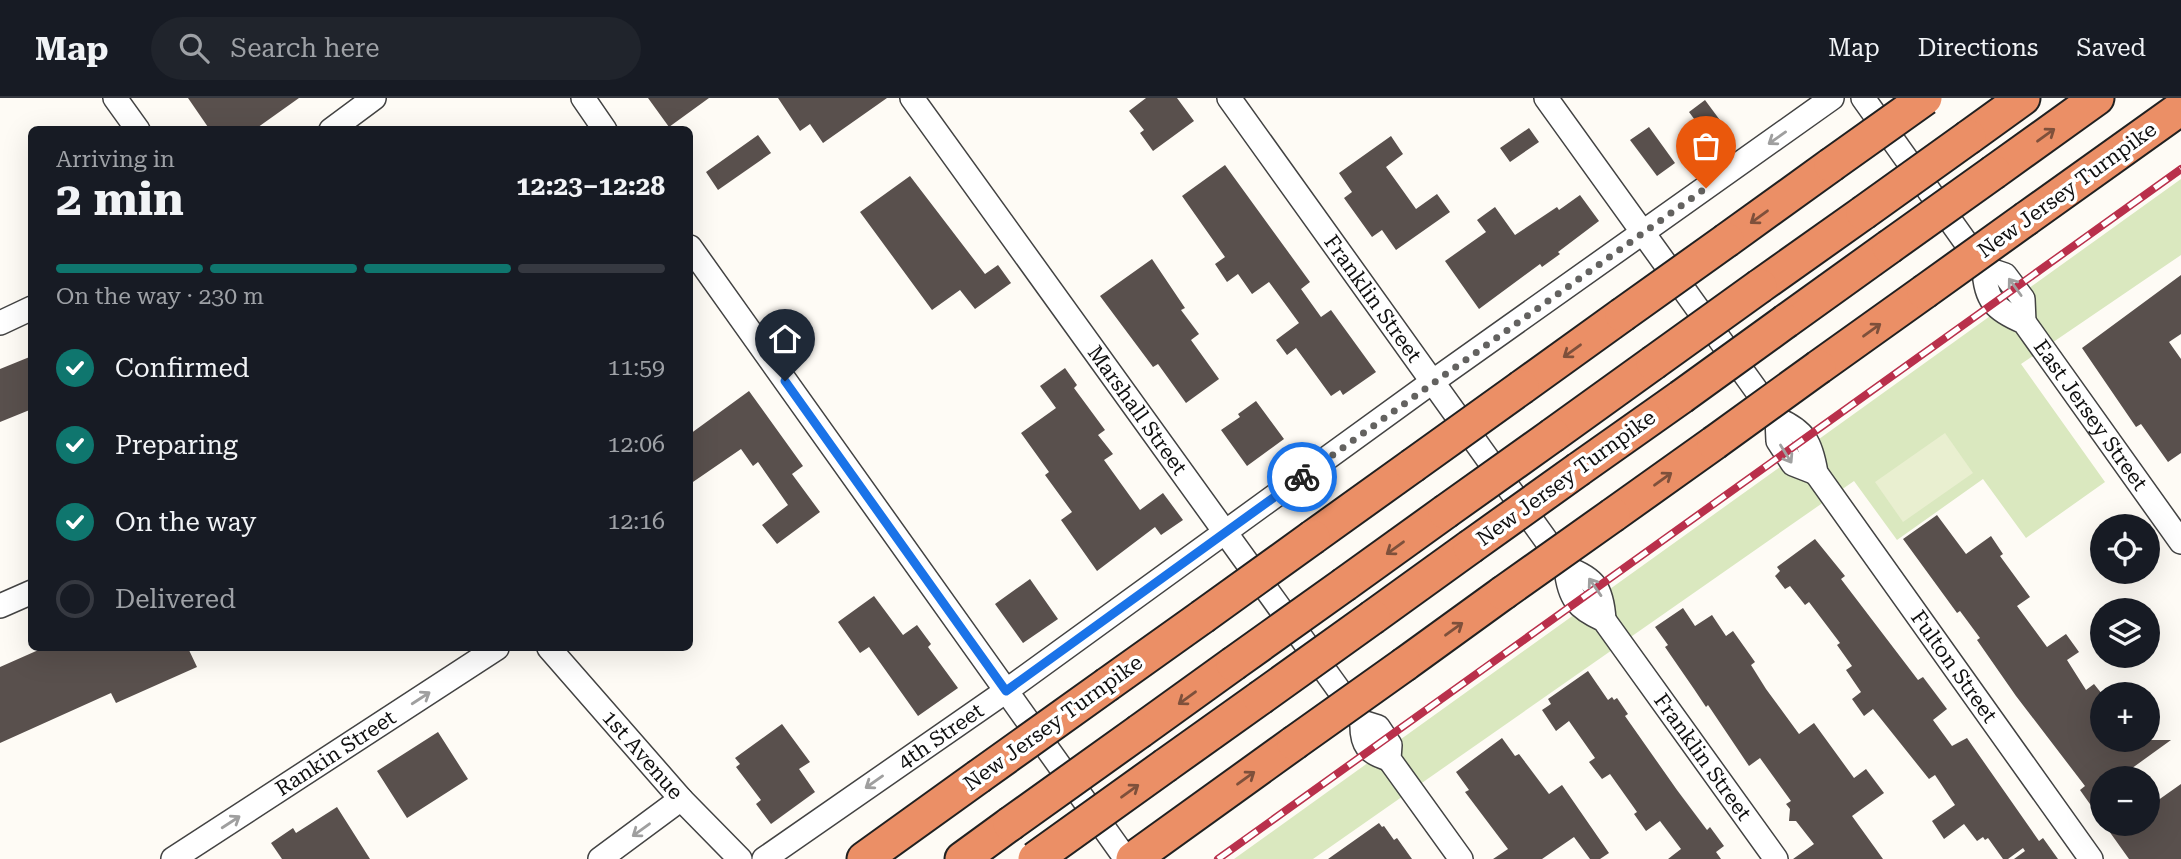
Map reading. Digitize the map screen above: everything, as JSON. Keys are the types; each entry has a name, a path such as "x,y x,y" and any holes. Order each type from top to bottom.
{"highway":[{"name":"New Jersey Turnpike","path":"864,859 1925,98"},
{"name":"New Jersey Turnpike","path":"962,859 2022,98"},
{"name":"New Jersey Turnpike","path":"1035,859 2097,98"},
{"name":"New Jersey Turnpike","path":"1133,859 2181,108"}],"street":[{"path":"115,98 135,126"},
{"path":"336,126 374,98"},
{"path":"583,98 602,126"},
{"name":"Marshall Street","path":"912,98 1362,722 1378,727 1390,745 1389,759 1461,859"},
{"name":"Franklin Street","path":"1229,98 1566,568 1587,575 1603,597 1604,620 1776,859"},
{"name":"Fulton Street","path":"1546,98 1777,419 1797,428 1812,450 1815,473 2091,859"},
{"name":"4th Street","path":"764,859 1006,691 1432,382 1832,98"},
{"name":"East Jersey Street","path":"1863,98 1984,268 2005,275 2023,299 2024,322 2181,542"},
{"path":"693,251 1126,859"},
{"path":"0,323 28,311"},
{"path":"0,606 28,594"},
{"name":"Rankin Street","path":"173,859 493,651"},
{"name":"1st Avenue","path":"552,651 681,799 740,859"},
{"path":"600,859 681,799"}],"green space":[{"path":"2181,179 2181,255 2021,364 2105,482 2026,538 1983,479 1897,540 1854,481 1313,859 1234,859"},
{"path":"1945,433 1973,473 1903,522 1875,482"}],"building":[{"path":"188,98 299,98 260,126 207,126"},
{"path":"648,98 709,98 670,126"},
{"path":"778,98 887,98 823,143 810,124 800,131"},
{"path":"1146,98 1177,98 1194,121 1153,151 1140,133 1144,130 1129,111"},
{"path":"1705,100 1728,131 1712,143 1689,112"},
{"path":"1649,127 1675,163 1657,176 1630,140"},
{"path":"1529,128 1539,142 1510,162 1500,148"},
{"path":"758,135 771,153 718,190 706,172"},
{"path":"1391,136 1403,154 1386,167 1416,209 1437,194 1450,212 1396,250 1382,230 1372,237 1344,198 1352,192 1339,173"},
{"path":"1225,165 1310,282 1301,289 1321,317 1331,310 1376,372 1343,395 1340,390 1331,396 1296,348 1287,355 1276,340 1299,323 1269,282 1252,294 1238,274 1227,282 1215,264 1225,257 1182,196"},
{"path":"910,176 985,274 998,265 1011,283 975,309 960,290 932,310 860,212"},
{"path":"1580,195 1599,221 1558,252 1560,254 1542,267 1540,264 1479,309 1445,261 1486,232 1477,220 1495,207 1515,235"},
{"path":"1152,259 1185,308 1181,310 1199,334 1191,340 1219,379 1186,403 1158,364 1153,367 1100,296"},
{"path":"2181,275 2181,334 2169,342 2181,359 2181,453 2168,462 2141,424 2136,427 2082,348"},
{"path":"28,358 28,411 0,422 0,369"},
{"path":"1065,368 1077,385 1074,388 1105,430 1098,435 1113,454 1104,460 1140,510 1163,493 1183,520 1161,535 1155,527 1097,571 1061,520 1072,512 1045,475 1049,472 1021,433 1056,408 1040,386"},
{"path":"749,391 803,466 792,474 820,512 777,544 762,525 788,505 758,462 753,466 741,449 693,482 693,432"},
{"path":"1256,401 1284,439 1247,466 1221,430 1240,417 1238,414"},
{"path":"1937,515 1966,554 1991,536 2003,554 2000,556 2030,597 2017,606 2047,647 2066,634 2079,652 2067,660 2086,690 2090,687 2090,752 2154,752 2135,766 2090,766 2090,804 2080,790 2085,786 2016,696 1977,640 1980,638 1960,611 1957,613 1903,539"},
{"path":"1815,539 1845,576 1841,579 1918,680 1923,677 1947,709 1933,720 1952,746 1967,738 2039,841 2043,838 2058,859 2014,859 2025,851 2023,848 2008,859 2003,859 1988,838 1985,840 1983,837 1977,841 1964,824 1944,839 1932,821 1955,805 1935,775 1929,779 1873,709 1864,716 1852,699 1861,692 1846,670 1852,666 1837,645 1840,643 1809,602 1805,605 1790,586 1785,589 1775,576 1780,571 1777,567"},
{"path":"1030,579 1058,619 1023,643 995,604"},
{"path":"874,596 903,635 917,625 931,644 928,647 958,688 918,716 869,647 860,653 838,622"},
{"path":"1683,608 1695,626 1712,615 1726,636 1733,631 1755,662 1751,665 1766,689 1799,734 1814,723 1854,778 1866,769 1884,793 1852,816 1883,859 1793,859 1814,844 1796,821 1789,821 1790,809 1786,804 1791,801 1760,758 1749,766 1665,647 1668,645 1655,627"},
{"path":"36,651 189,651 197,667 116,703 111,693 0,743 0,667"},
{"path":"1588,671 1608,700 1617,698 1628,714 1625,716 1677,790 1707,830 1710,827 1724,846 1716,852 1721,859 1668,859 1681,849 1660,821 1646,831 1634,814 1637,812 1610,774 1602,779 1589,762 1595,758 1569,721 1556,731 1542,710 1551,704 1548,699"},
{"path":"782,724 810,762 799,769 815,792 771,824 756,804 761,800 736,767 740,764 735,758"},
{"path":"438,732 468,779 407,818 377,771"},
{"path":"1502,738 1515,756 1519,754 1549,794 1562,785 1609,853 1600,859 1590,859 1574,837 1542,859 1493,859 1508,849 1465,792 1469,790 1456,772"},
{"path":"2160,740 2171,740 2160,748"},
{"path":"2181,784 2181,859 2129,859 2113,836 2160,836 2160,799"},
{"path":"337,807 370,859 282,859 271,843 293,828 296,833"},
{"path":"1379,823 1394,840 1397,838 1412,859 1328,859"}],"railway":[{"path":"1218,859 2181,169"}],"way so far":[{"path":"1302,477 1706,188"}],"route":[{"path":"785,381 1006,691 1302,477"}]}
